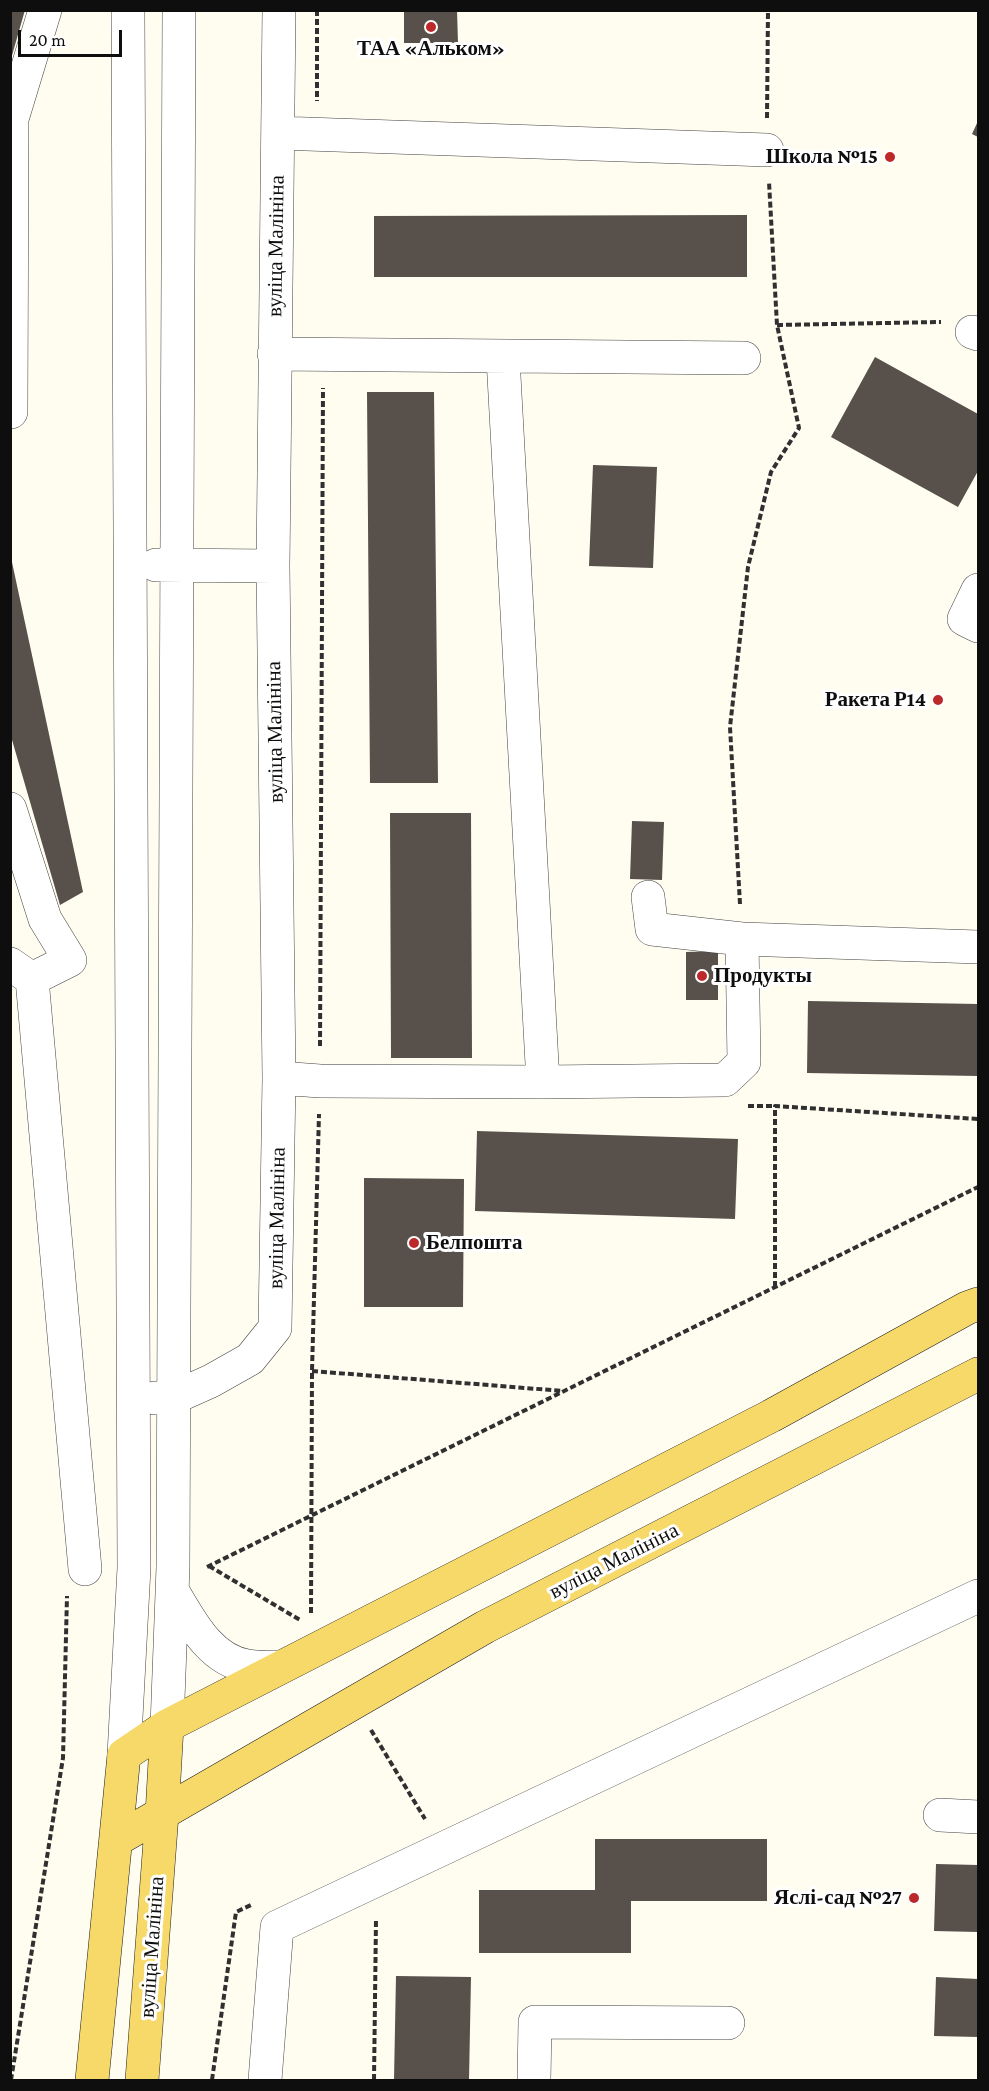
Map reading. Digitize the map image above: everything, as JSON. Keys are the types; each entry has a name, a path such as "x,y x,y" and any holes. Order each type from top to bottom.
{"main road":[{"path":"92,2080 124,1755 167,1726 771,1416 975,1300"},
{"name":"вуліца Малініна","path":"116,1840 485,1627 978,1374"},
{"name":"вуліца Малініна","path":"142,2080 167,1726"}],"street":[{"path":"10,412 11,119 45,10"},
{"path":"124,1755 134,1568 128,10"},
{"path":"167,1726 172,1578 179,10"},
{"name":"вуліца Малініна","path":"173,1398 211,1381 250,1359 275,1328 279,1078 273,567 279,10"},
{"path":"278,133 767,150"},
{"path":"274,354 503,358 744,358"},
{"path":"503,358 543,1082"},
{"path":"130,564 273,567"},
{"path":"978,590 964,619 978,626"},
{"path":"10,809 45,919 70,960 21,972 85,1569"},
{"path":"648,897 652,929 741,939 978,948"},
{"path":"279,1078 320,1081 543,1082 725,1080 744,1062 741,939"},
{"path":"133,1398 173,1398"},
{"path":"172,1578 196,1629 218,1654 246,1666 281,1667"},
{"path":"265,2080 277,1927 978,1596"},
{"path":"940,1815 978,1817"},
{"path":"534,2080 535,2022 728,2023"}],"path":[{"path":"317,10 317,135"},
{"path":"741,939 730,727 747,578 771,472 799,428 777,325 965,329"},
{"path":"775,1287 775,1106 978,1119"},
{"path":"172,1578 209,1566 978,1187"},
{"path":"312,1371 564,1391"},
{"path":"209,1566 300,1620"},
{"path":"11,2080 63,1758 67,1595 85,1569"},
{"path":"374,2080 376,1880"}],"building":[{"path":"10,10 25,10 11,59 10,59"},
{"name":"ТАА «Альком»","path":"404,10 457,10 458,43 404,43"},
{"path":"978,121 978,137 972,134"},
{"path":"747,215 747,277 374,277 374,216"},
{"path":"875,357 978,414 978,471 958,507 831,437"},
{"path":"367,392 434,392 438,783 370,783"},
{"path":"593,465 657,467 653,568 589,566"},
{"path":"10,553 83,892 60,905 10,733"},
{"path":"390,813 471,813 472,1058 391,1058"},
{"path":"632,821 664,822 662,880 630,879"},
{"name":"Продукты","path":"718,951 718,1000 686,1000 686,952"},
{"path":"808,1001 978,1004 978,1076 807,1073"},
{"path":"477,1131 738,1139 735,1219 475,1211"},
{"name":"Белпошта","path":"364,1178 464,1179 463,1307 364,1307"},
{"path":"595,1839 767,1839 767,1901 631,1901 631,1953 479,1953 479,1890 595,1890"},
{"path":"936,1864 978,1865 978,1932 934,1931"},
{"path":"396,1976 471,1977 469,2080 394,2080"},
{"path":"936,1977 978,1979 978,2037 934,2036"}],"place":[{"name":"ТАА «Альком»","path":"431,27"},
{"name":"Школа №15","path":"890,157"},
{"name":"Ракета Р14","path":"938,700"},
{"name":"Продукты","path":"702,976"},
{"name":"Белпошта","path":"414,1243"},
{"name":"Яслі-сад №27","path":"914,1898"}]}
